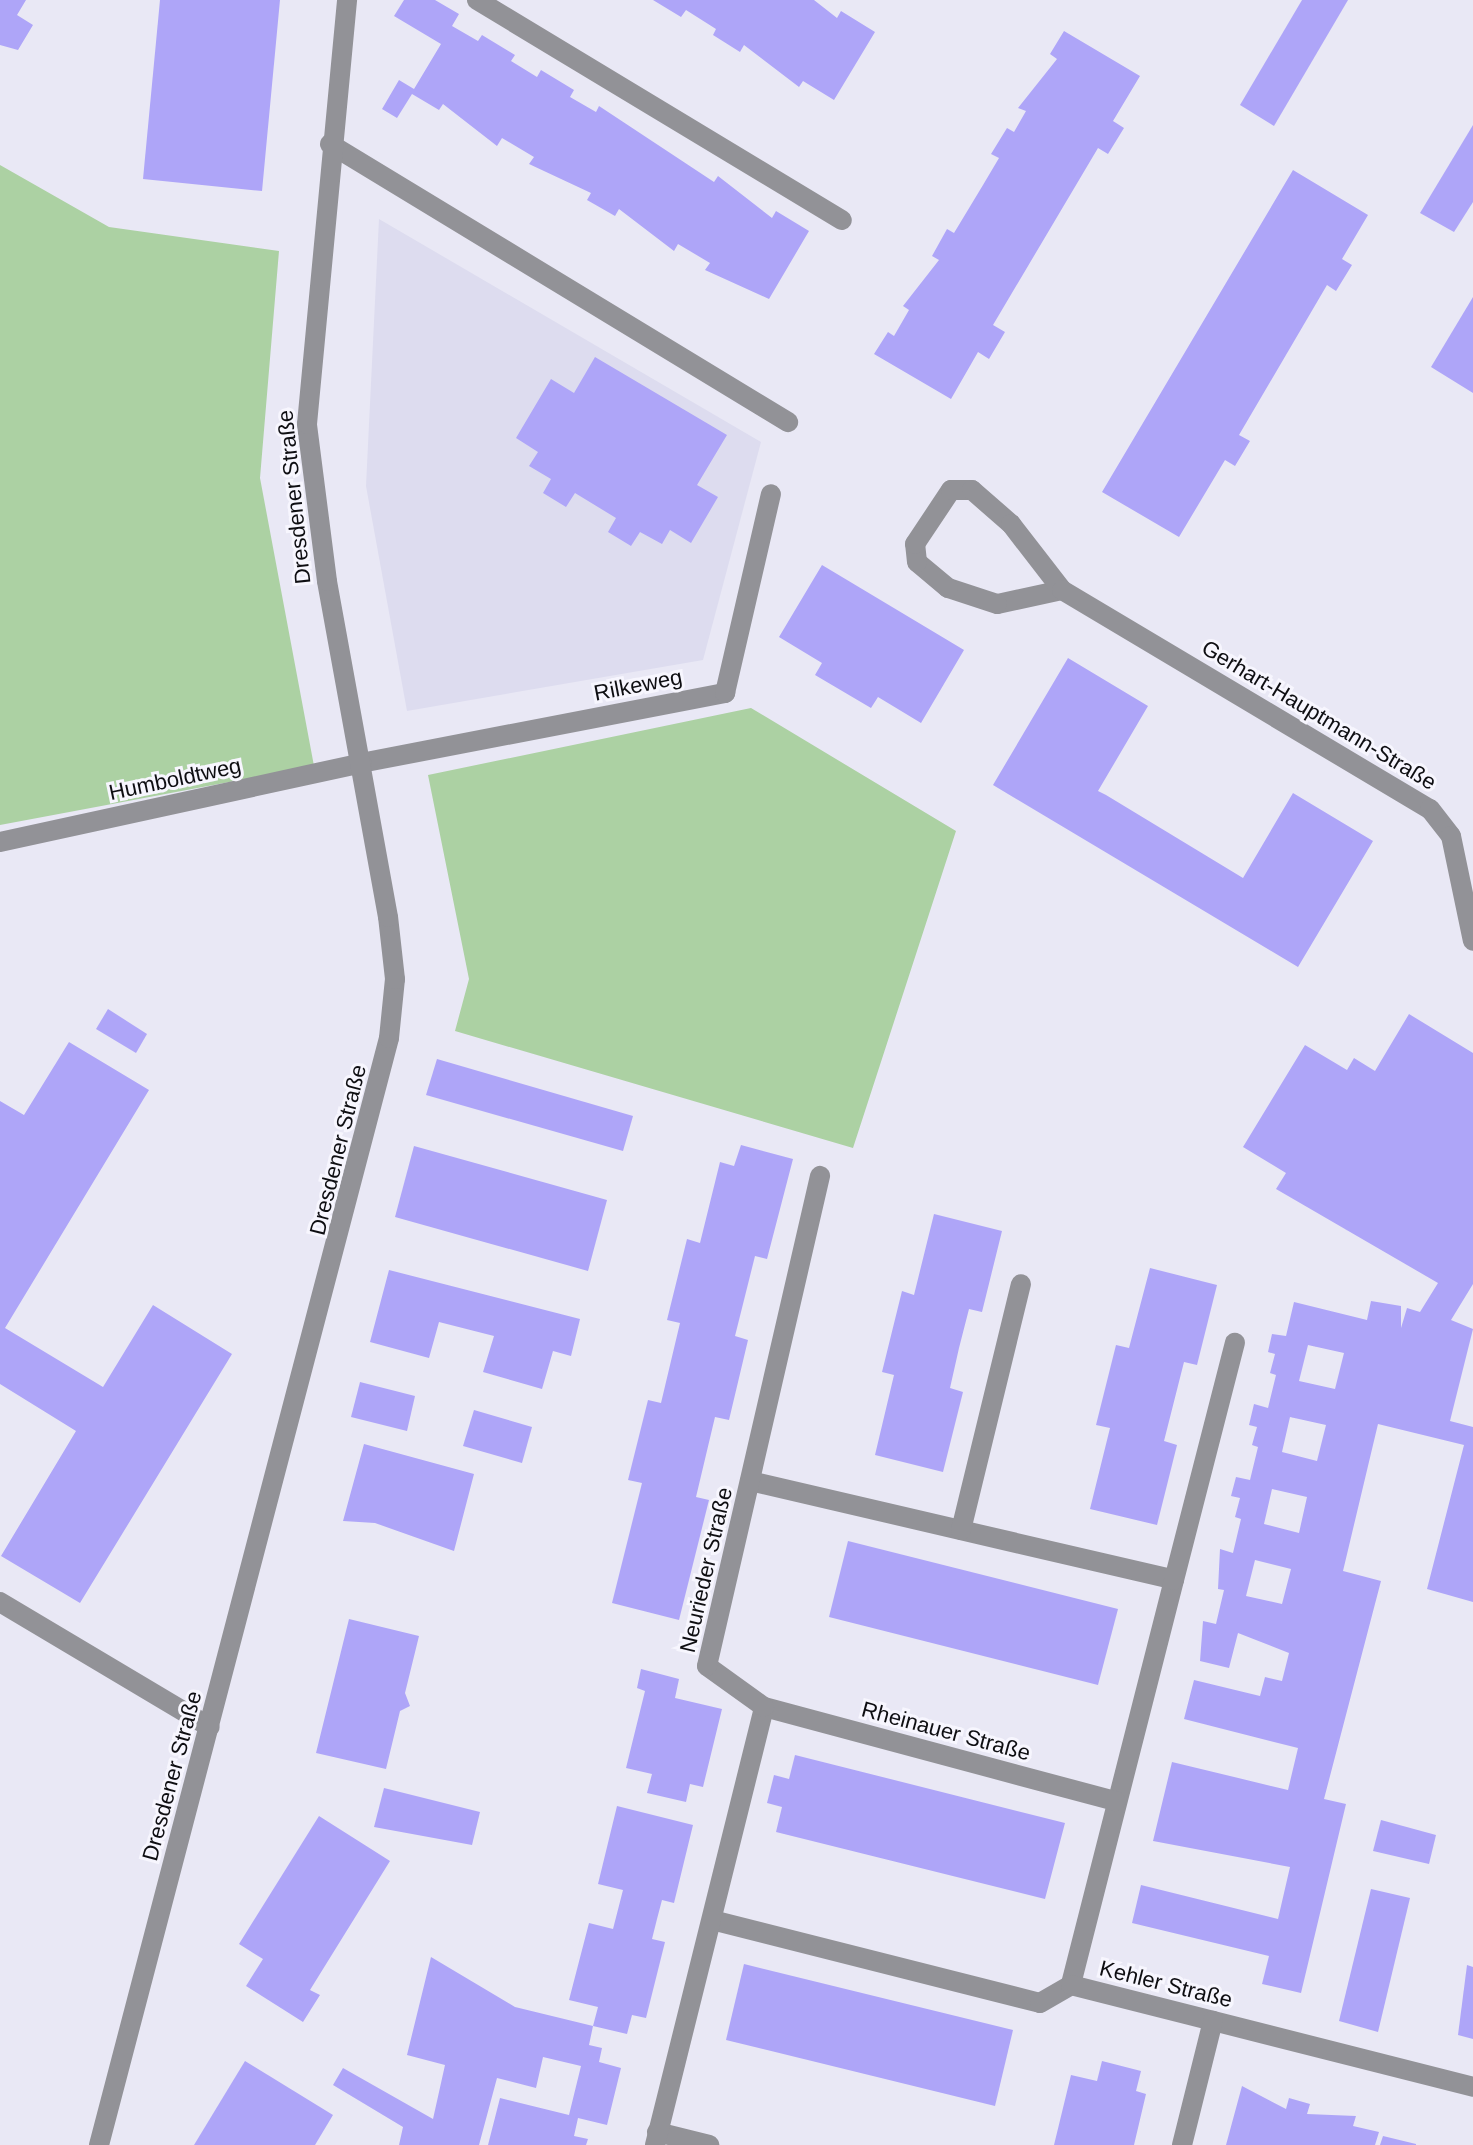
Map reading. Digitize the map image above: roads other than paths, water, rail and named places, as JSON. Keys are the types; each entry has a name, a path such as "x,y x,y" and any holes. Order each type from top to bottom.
{"street":[{"name":"Dresdener Straße","path":"99,2145 384,1069 395,979 307,424 330,144 347,0"},
{"path":"477,0 842,220"},
{"path":"330,144 788,422"},
{"name":"Gerhart-Hauptmann-Straße","path":"1062,590 997,604 948,588 917,562 915,544 951,490 972,490 1011,524 1062,590 1438,816 1455,848 1473,941"},
{"name":"Rilkeweg","path":"361,763 725,693 771,494"},
{"name":"Humboldtweg","path":"0,842 361,763"},
{"name":"Neurieder Straße","path":"764,1707 707,1666 820,1176"},
{"path":"961,1530 1021,1284"},
{"path":"1071,1985 1235,1343"},
{"path":"750,1481 1174,1580"},
{"path":"0,1602 210,1727"},
{"path":"709,2145 656,2139 764,1707"},
{"name":"Rheinauer Straße","path":"764,1707 1116,1801"},
{"name":"Kehler Straße","path":"712,1920 1040,2003 1071,1985 1473,2087"},
{"path":"1182,2145 1213,2021"}]}
